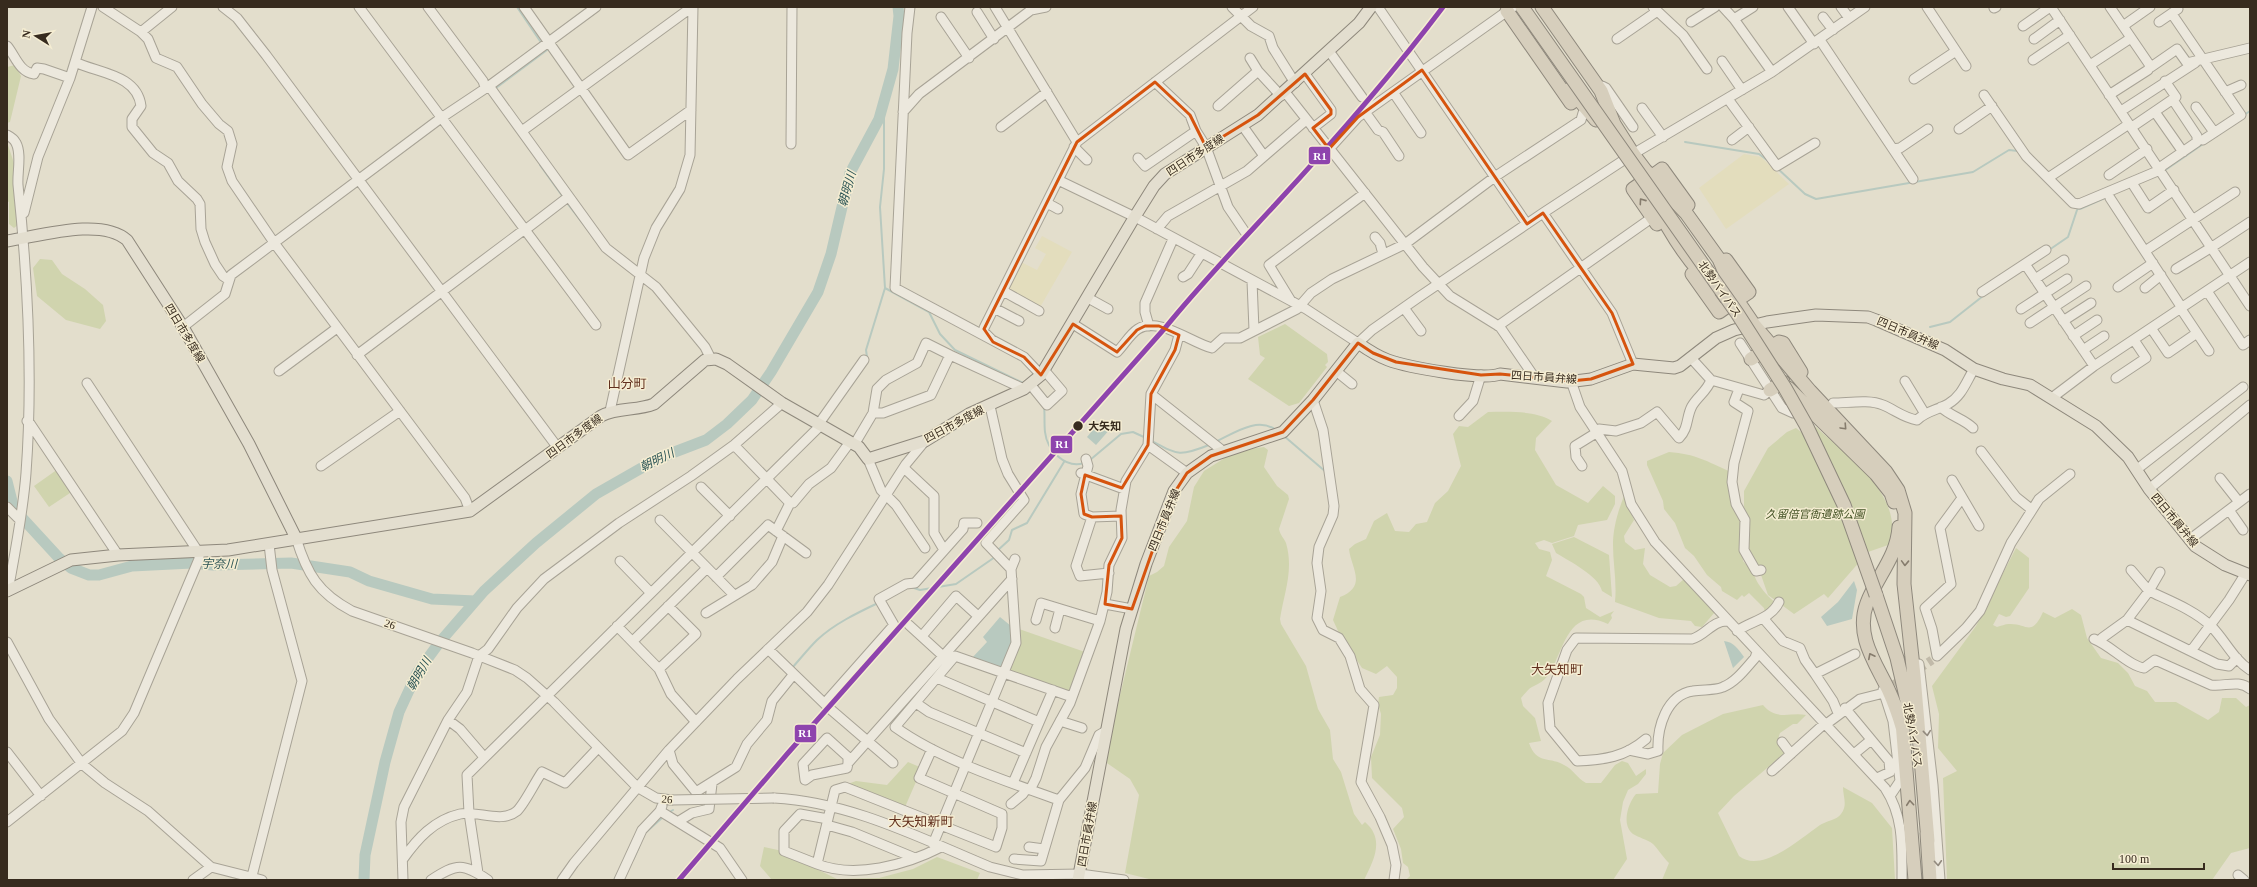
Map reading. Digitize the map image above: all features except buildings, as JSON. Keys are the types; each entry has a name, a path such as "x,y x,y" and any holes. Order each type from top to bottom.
{"highway":[{"name":"北勢バイパス","path":"1522,7 1737,313 1785,388 1806,425 1839,492 1858,540 1893,645 1908,706 1919,767 1928,841 1930,880"},
{"path":"1542,7 1589,75 1601,89"},
{"path":"1550,7 1598,76 1601,89 1614,124 1630,156 1647,180 1659,214 1677,248"},
{"path":"1509,8 1570,101 1589,116 1630,156"},
{"path":"1509,8 1589,116"},
{"path":"1647,180 1633,189 1677,248 1719,312 1735,302"},
{"path":"1647,180 1678,203 1702,231 1724,268 1735,302 1751,326 1762,353 1783,382 1801,405 1876,474 1891,493 1895,504 1899,526 1896,546 1867,603 1864,619 1867,648 1893,699 1903,730"},
{"path":"1677,248 1702,231"},
{"path":"1762,353 1810,391 1883,468 1898,490 1905,514 1904,584 1914,676 1928,841"},
{"path":"1770,390 1783,382"},
{"path":"1801,405 1802,399 1810,391"},
{"name":"北勢バイパス","path":"1876,595 1893,660 1903,730 1915,880"}],"main road":[{"name":"四日市多度線","path":"868,459 925,441 969,414 990,406 1027,387 1043,373 1134,218 1160,180 1206,147 1242,125 1283,94 1377,7"},
{"name":"四日市多度線","path":"7,241 94,227 119,233 127,240 183,327 249,444 296,538"},
{"name":"四日市員弁線","path":"1079,877 1106,731 1132,609 1170,498 1188,473 1217,445 1279,434 1313,400 1358,343 1373,353 1396,362 1439,371 1495,376 1500,374 1571,381 1591,379 1633,364 1674,368 1691,358 1716,338 1751,326 1784,318 1816,315 1868,317 1945,350 1974,369 2003,379 2030,385 2053,397 2108,437 2128,457 2149,489 2189,540 2214,558 2249,574"},
{"name":"四日市多度線","path":"8,591 67,562 118,555 198,559 296,538 470,511 610,411 635,410 654,404 702,361 711,359"},
{"path":"711,359 727,364 781,402 852,443 868,459"}],"street":[{"path":"23,217 38,157 70,78 92,7"},
{"path":"103,7 141,32 148,39 156,58 177,67 202,104 219,124 228,131 232,144 227,167 232,181 275,244 465,498 470,511"},
{"path":"141,32 164,16 172,7"},
{"path":"223,7 237,18 558,448"},
{"path":"360,7 596,325"},
{"path":"428,7 487,87 522,131 566,199 606,248 656,287 701,341 711,359"},
{"path":"524,7 628,155 691,110"},
{"path":"183,327 225,294 231,275 275,244 441,118 487,87 596,7"},
{"path":"522,131 693,7"},
{"path":"610,411 640,273 656,228 680,189 690,155 693,7"},
{"path":"791,144 792,7"},
{"path":"706,613 752,585 772,562 779,533 790,503 792,503 809,484 831,468 852,443 873,413 877,389 886,380 917,363 926,344 1027,387 1047,405 1062,391 1024,357 993,342 895,288 907,28 910,7"},
{"path":"995,7 1047,92 1075,144 1087,160"},
{"path":"903,112 919,94 1031,10 1046,7"},
{"path":"1232,7 1251,26 1269,36 1273,48 1295,83"},
{"path":"993,342 984,329 1075,144 1253,7"},
{"path":"1377,7 1496,176 1527,224"},
{"path":"1692,22 1715,7"},
{"path":"1723,7 1734,19 1772,72"},
{"path":"1734,19 1753,7"},
{"path":"1788,7 1817,42 1913,179"},
{"path":"1841,7 1849,18"},
{"path":"1058,180 1157,229 1201,254 1301,306 1323,318 1358,343 1372,330 1543,213 1630,156 1772,72 1865,7"},
{"path":"1927,7 1966,66"},
{"path":"2023,26 2051,7 2130,126 2147,149 2250,306"},
{"path":"2110,7 2150,66"},
{"path":"2123,26 2150,7"},
{"path":"1330,148 1365,112 1509,8"},
{"path":"1617,39 1655,9 1683,35 1706,69"},
{"path":"2159,22 2174,10 2201,58 2240,114 2203,140"},
{"path":"977,12 994,39"},
{"path":"941,17 969,58"},
{"path":"1823,17 1833,30"},
{"path":"2034,39 2060,20"},
{"path":"2033,60 2070,35"},
{"path":"2090,65 2131,38"},
{"path":"2110,95 2148,70 2150,66 2151,67 2190,40"},
{"path":"7,46 18,64 30,74 34,74 37,68 44,68 70,78"},
{"path":"2177,49 2187,63 2201,58 2250,48"},
{"path":"1914,79 1956,51"},
{"path":"1329,52 1362,97"},
{"path":"1250,58 1258,71 1283,94 1330,148 1405,244 1439,284 1450,296 1498,326 1534,378"},
{"path":"2121,112 2201,58"},
{"path":"1722,61 1742,90"},
{"path":"75,62 87,68 102,70 124,80 133,90 140,101 141,106 132,119 132,128 153,153 168,163 178,181 197,199 200,204 200,224 205,242 215,264 223,276 229,280"},
{"path":"1218,106 1258,71"},
{"path":"1305,74 1331,110 1331,114 1313,128"},
{"path":"2048,178 2173,100 2176,97 2165,81"},
{"path":"1155,82 1190,115 1196,131 1206,147 1222,186 1228,208 1245,232"},
{"path":"2225,92 2241,85"},
{"path":"1601,89 1606,88 1633,128"},
{"path":"1001,127 1047,92"},
{"path":"1393,92 1421,133"},
{"path":"1984,95 2021,150 2073,203 2079,204 2133,185 2161,171 2162,166 2195,144 2198,138 2173,100"},
{"path":"1728,99 1777,166 1815,143"},
{"path":"1959,130 1992,106"},
{"path":"2196,107 2214,132"},
{"path":"1642,108 1663,137"},
{"path":"1365,112 1399,156"},
{"path":"2156,112 2183,152"},
{"path":"1073,324 1117,352 1137,330 1149,326 1159,326 1212,348 1223,338 1240,338 1301,306 1311,293 1332,279 1405,244 1496,176 1589,116"},
{"path":"1157,229 1168,216 1247,171 1306,120"},
{"path":"1242,125 1264,156"},
{"path":"1732,140 1749,127"},
{"path":"1893,149 1900,148 1928,129"},
{"path":"1138,158 1145,166 1196,131"},
{"path":"7,135 16,142 18,149 18,177 25,238 28,289 26,472 21,517 8,591"},
{"path":"2109,176 2147,149"},
{"path":"2133,185 2148,208 2174,190"},
{"path":"2145,251 2234,192"},
{"path":"1291,302 1269,265 1365,193"},
{"path":"2110,198 2209,351"},
{"path":"357,355 566,199"},
{"path":"1047,203 1058,209"},
{"path":"1543,213 1612,312 1633,364"},
{"path":"1498,326 1653,217"},
{"path":"2176,269 2250,222"},
{"path":"1375,238 1380,243 1383,254"},
{"path":"1149,326 1144,312 1145,303 1173,239"},
{"path":"1982,292 2026,266 2046,250"},
{"path":"1183,277 1188,274 1201,254"},
{"path":"2035,279 2064,260"},
{"path":"2053,397 2094,366 2250,262"},
{"path":"2118,286 2153,263"},
{"path":"2026,266 2094,366"},
{"path":"2145,288 2161,276"},
{"path":"2022,309 2067,279"},
{"path":"1252,281 1254,330"},
{"path":"2030,323 2086,286"},
{"path":"1003,291 1039,311"},
{"path":"2207,291 2243,344 2250,340"},
{"path":"1088,298 1108,309"},
{"path":"2063,321 2091,303"},
{"path":"994,308 1019,321"},
{"path":"1404,308 1421,331"},
{"path":"2073,336 2097,320"},
{"path":"279,371 337,328"},
{"path":"2151,328 2168,353 2197,334"},
{"path":"1012,804 1024,794 1036,778 1046,747 1072,697 1100,621 1105,604 1109,564 1122,538 1121,516 1124,489 1127,478 1148,442 1151,394 1175,350 1179,335"},
{"path":"2083,350 2104,336"},
{"path":"2116,378 2146,358 2134,340"},
{"path":"1740,343 1762,353 1770,390 1786,411 1793,413 1801,405"},
{"path":"873,413 883,413 931,395 950,355"},
{"path":"1691,358 1711,380 1740,389 1753,390 1764,395 1770,390"},
{"path":"482,877 469,814 467,775 730,516 819,425 864,360"},
{"path":"1833,403 1875,403 1909,419 1918,420 1925,414 1954,399 1965,386 1974,369"},
{"path":"1336,371 1352,384"},
{"path":"1459,416 1473,401 1481,375"},
{"path":"1582,466 1576,457 1575,446 1596,433 1599,429 1616,431 1636,425 1657,412 1679,438 1688,427 1691,407 1706,390 1711,380"},
{"path":"1571,381 1580,406 1596,433 1622,471 1631,504 1655,542 1737,631 1877,778 1890,796 1900,821 1902,880"},
{"path":"1905,381 1925,414"},
{"path":"7,822 122,731 134,713 198,559 87,383"},
{"path":"2136,470 2243,387"},
{"path":"1740,389 1734,402 1748,411 1734,463 1733,487 1736,504 1745,520 1744,550 1756,571 1761,570"},
{"path":"1151,394 1217,445"},
{"path":"1313,400 1323,430 1334,506 1334,515 1319,547 1318,563 1321,591 1316,618 1323,630 1339,638 1350,656 1360,690 1374,705 1361,782 1380,817 1392,845 1396,865 1394,880"},
{"path":"403,880 401,822 404,807 448,720 467,692 476,654 488,649 517,608 544,579 619,523 691,476 734,445 781,402"},
{"path":"2149,489 2250,405"},
{"path":"990,406 1002,459 1008,474 1024,500 986,543 1011,569"},
{"path":"1941,407 1949,415 1969,424 1973,428"},
{"path":"321,466 400,411"},
{"path":"27,421 30,422 118,555"},
{"path":"562,880 636,787 669,750 768,649 794,626 828,585 904,468 925,441"},
{"path":"1148,442 1188,473"},
{"path":"734,445 790,503"},
{"path":"1981,451 2016,497 2031,509"},
{"path":"868,459 881,490 896,505 925,548"},
{"path":"904,468 934,496 934,534 944,550"},
{"path":"1121,516 1092,517 1084,514 1081,494 1085,468 1124,489"},
{"path":"1962,498 1940,528 1951,584 1925,608 1932,629 1934,658 1966,628 1980,611 2011,543 2031,509 2046,492 2070,474"},
{"path":"2220,478 2238,502"},
{"path":"1952,480 1979,526"},
{"path":"701,487 730,516"},
{"path":"2189,540 2250,494"},
{"path":"7,506 21,517"},
{"path":"2228,510 2244,530"},
{"path":"1092,517 1076,566 1080,576 1109,574"},
{"path":"660,520 734,595"},
{"path":"825,703 894,625 880,602 906,584 915,583 963,529 964,523 977,523"},
{"path":"716,577 768,525 806,553"},
{"name":"26","path":"296,538 307,567 322,592 335,602 352,610 476,654 515,670 547,696 636,787 648,795 668,800 774,798 810,800 868,816 990,868 1008,873 1034,876 1124,880"},
{"path":"251,879 302,681 271,562 269,544"},
{"path":"915,858 827,822 800,814 784,831 784,851 833,870 893,867 915,858 937,846 942,825 1005,674 1016,643 1011,569 1015,559"},
{"path":"620,561 651,593"},
{"path":"633,641 707,568"},
{"path":"2132,570 2149,591 2193,612 2210,626 2237,658 2250,670"},
{"path":"2160,572 2149,591 2127,620 2098,640 2137,667 2144,668 2155,660 2210,684 2217,686 2233,683 2245,685 2250,689"},
{"path":"2191,651 2249,574"},
{"path":"848,763 848,757 827,738 803,764 804,780 812,775 847,768 848,763 1012,579"},
{"path":"1904,584 1913,617 1919,663 1933,785 1940,880"},
{"path":"922,636 956,596 978,616"},
{"path":"1737,631 1763,618 1776,608 1779,602"},
{"path":"1036,620 1041,603 1100,621"},
{"path":"1105,604 1132,609"},
{"path":"659,669 696,634 668,606"},
{"path":"1055,628 1060,609"},
{"path":"1763,618 1783,641 1800,648 1805,660 1833,700 1889,761 1890,772 1877,778"},
{"path":"1646,739 1616,757 1577,760 1550,728 1548,703 1567,650 1576,638 1692,639 1703,635 1715,623 1727,620"},
{"path":"2127,620 2217,664 2229,666 2237,658"},
{"path":"909,625 944,656"},
{"path":"617,626 659,669 671,694 696,722"},
{"path":"7,642 49,719 82,764 105,782 148,811 211,867 251,879 262,880"},
{"path":"768,649 794,675 893,763"},
{"path":"1629,750 1648,754 1658,752 1660,729 1666,711 1674,700 1688,692 1716,689 1726,686 1754,658 1757,652"},
{"path":"1815,674 1855,654"},
{"path":"1059,800 1013,783 916,742 895,727 955,656 1072,697"},
{"path":"1880,672 1884,694 1893,721 1900,781 1890,796"},
{"path":"669,750 672,764 696,792 712,784 736,767 747,744 767,720 772,701 794,675"},
{"path":"937,678 1039,722"},
{"path":"1013,783 1053,690"},
{"path":"1772,771 1842,711 1860,699 1880,694"},
{"path":"916,703 929,712 1026,753"},
{"path":"448,720 460,729 484,757"},
{"path":"1060,722 1082,728"},
{"path":"1014,859 1041,861 1059,800 1085,768 1099,735 1106,731"},
{"path":"1854,754 1871,740"},
{"path":"1782,742 1791,754"},
{"path":"403,859 414,843 435,825 460,814 499,817 516,811 542,772 565,783 598,748"},
{"path":"817,864 835,790 845,787 996,847 1002,828 1002,814 919,778 932,749"},
{"path":"7,752 41,796"},
{"path":"621,873 642,830 668,816 709,809 712,784"},
{"path":"668,800 668,816"},
{"path":"668,816 720,848 742,880"},
{"path":"1029,847 1044,849"},
{"path":"431,880 442,873 461,866 482,877"},
{"path":"193,880 211,867"}],"highlighted area":[{"path":"1422,70 1527,224 1543,213 1612,313 1633,364 1591,379 1571,381 1500,374 1481,375 1396,362 1373,353 1358,343 1313,400 1283,432 1211,456 1187,473 1171,498 1132,609 1105,604 1109,565 1122,538 1121,516 1092,517 1084,514 1081,494 1085,475 1122,488 1148,445 1151,394 1175,350 1179,335 1159,326 1145,326 1137,330 1117,352 1073,324 1041,375 1024,357 993,342 984,329 1077,142 1155,82 1190,115 1206,147 1258,115 1305,74 1331,110 1331,114 1313,128 1329,149 1358,117"}],"shaded area":[{"path":"1744,154 1761,157 1789,184 1726,229 1699,188"},
{"path":"1042,236 1072,252 1039,309 1005,291 1021,262 1037,270 1046,254 1035,248"},
{"path":"1102,419 1111,428 1096,445 1087,437"},
{"path":"1854,581 1857,590 1852,619 1827,626 1821,617 1838,602"},
{"path":"1000,617 1011,626 1012,649 1001,669 971,659 987,642 983,637"},
{"path":"1724,641 1733,644 1744,657 1733,668"}],"green space":[{"path":"15,65 21,76 10,122 7,123 7,67"},
{"path":"7,142 14,163 19,224 14,228 9,224 9,202 7,201"},
{"path":"40,259 52,260 62,274 85,289 103,305 106,321 100,329 66,320 37,296 33,268"},
{"path":"1285,324 1327,354 1328,362 1325,365 1327,367 1299,403 1289,406 1248,379 1265,358 1260,355 1258,337"},
{"path":"1488,412 1530,413 1545,417 1552,421 1536,438 1535,450 1556,485 1588,503 1603,486 1615,496 1615,504 1607,520 1578,525 1574,536 1552,543 1544,540 1535,543 1539,549 1550,552 1552,560 1546,576 1581,594 1584,597 1586,608 1600,617 1614,611 1608,624 1595,620 1584,621 1576,625 1569,633 1549,674 1543,681 1529,689 1521,698 1523,706 1535,718 1541,741 1529,743 1532,750 1540,757 1559,762 1573,771 1586,783 1601,783 1615,765 1622,761 1628,763 1636,776 1646,769 1646,774 1638,784 1628,790 1623,802 1620,820 1627,859 1613,880 1406,880 1410,876 1408,867 1403,863 1401,849 1393,829 1404,817 1402,808 1372,778 1371,757 1380,735 1381,714 1378,704 1379,697 1393,695 1397,688 1397,677 1387,666 1376,674 1362,668 1339,633 1333,620 1340,597 1349,593 1354,588 1356,582 1356,576 1349,549 1355,544 1366,539 1374,521 1387,513 1395,531 1409,532 1416,524 1427,522 1435,503 1448,491 1461,466 1453,434 1459,426 1468,427"},
{"name":"久留倍官衙遺跡公園","path":"1816,427 1857,464 1881,492 1889,508 1892,525 1891,544 1868,552 1828,598 1824,594 1794,614 1768,595 1760,572 1746,550 1750,520 1744,507 1744,491 1768,448 1787,432 1796,428 1805,435"},
{"path":"1264,447 1268,450 1264,467 1277,486 1288,495 1289,499 1279,529 1286,543 1289,563 1288,581 1280,619 1281,624 1306,666 1318,709 1330,730 1333,759 1341,772 1354,814 1362,825 1365,822 1375,835 1376,850 1374,857 1364,880 1153,880 1125,873 1139,795 1130,779 1104,761 1149,576 1164,566 1169,547 1187,521 1194,487 1204,471 1236,451"},
{"path":"1669,452 1694,456 1731,472 1741,519 1743,561 1754,573 1763,590 1777,604 1765,613 1764,608 1749,593 1744,597 1742,595 1737,600 1722,591 1721,587 1707,575 1694,556 1685,548 1675,523 1664,509 1663,501 1647,465 1647,461"},
{"path":"58,469 73,491 49,507 34,486"},
{"path":"1624,496 1634,520 1624,536 1625,542 1635,550 1645,548 1643,564 1650,575 1670,587 1676,586 1684,579 1715,612 1702,627 1695,626 1691,621 1659,618 1615,602 1616,587 1613,539 1616,520"},
{"path":"1574,537 1609,555 1612,597 1602,591 1600,585 1590,574 1556,553 1552,544"},
{"path":"2016,548 2029,558 2029,588 2010,616 2006,617 1999,614 1993,625 1997,627 2015,624 2032,627 2039,620 2043,612 2055,618 2072,609 2081,615 2087,638 2101,658 2118,663 2128,673 2135,686 2147,691 2155,702 2176,702 2208,720 2219,712 2222,698 2236,698 2246,707 2250,705 2250,848 2231,853 2212,880 1947,880 1943,778 1957,771 1938,748 1939,714 1932,686 1976,626"},
{"path":"1019,629 1085,652 1071,690 1067,692 1012,673 1009,669"},
{"path":"1763,705 1773,713 1783,715 1806,715 1797,724 1793,724 1780,733 1778,739 1786,752 1734,796 1718,813 1739,856 1748,860 1759,861 1770,858 1792,845 1820,825 1837,818 1843,811 1844,807 1845,801 1843,787 1872,803 1892,828 1895,880 1662,880 1669,863 1653,844 1638,837 1629,830 1627,825 1627,814 1630,803 1636,794 1658,793 1660,764 1663,753 1682,735 1723,714"},
{"path":"908,762 922,768 905,807 845,785 856,781 887,785"},
{"path":"764,847 778,850 837,879 879,878 913,869 937,857 980,873 977,880 772,880 760,866"}],"waterway":[{"path":"517,7 540,41"},
{"name":"朝明川","path":"364,880 365,855 385,762 399,712 417,673 439,643 484,591 536,543 596,494 659,458 706,440 727,424 752,400 771,372 818,292 831,254 850,173 879,119 893,69 899,16 898,7"},
{"path":"496,88 547,50"},
{"path":"884,104 884,169 880,207 885,288 929,312 940,334 955,350 1023,383"},
{"path":"2244,115 2250,111"},
{"path":"1685,142 1759,154 1767,160"},
{"path":"2164,171 2203,144"},
{"path":"1777,168 1805,194 1816,199 1973,172 2009,150 2018,151"},
{"path":"540,165 563,197"},
{"path":"2071,206 2080,209 2107,197"},
{"path":"567,203 591,234"},
{"path":"2049,250 2068,237 2077,210"},
{"path":"867,357 866,350 885,288"},
{"path":"1930,327 1950,322 1983,296"},
{"path":"1044,406 1046,439 1053,451 1064,461 1077,464 1084,463"},
{"path":"1215,442 1237,431 1253,426 1269,426 1276,430"},
{"path":"1090,460 1121,434 1133,432 1146,438"},
{"path":"1284,436 1326,472"},
{"path":"1150,440 1167,449 1179,453 1185,453 1209,445"},
{"path":"997,551 1009,540 1012,530 1027,523 1064,462"},
{"name":"宇奈川","path":"7,481 14,509 59,558 71,568 89,575 99,575 132,566 192,563 213,565 291,563 350,572 369,581 432,599 475,601"},
{"path":"911,587 920,590 956,584 995,557"},
{"path":"792,668 824,634 846,619 878,603"},
{"path":"668,813 673,810"},
{"path":"644,834 663,817"},
{"path":"633,860 639,847"},
{"path":"614,880 618,873"}],"tunnel":[{"path":"1883,692 1932,660"}],"transit line":[{"name":"R1","path":"679,880 788,753 1205,281 1340,133 1403,58 1443,7"}],"place":[{"name":"大矢知","path":"1078,426"}],"district":[{"name":"山分町","path":"627,383"},
{"name":"大矢知町","path":"1557,669"},
{"name":"大矢知新町","path":"921,821"}]}
